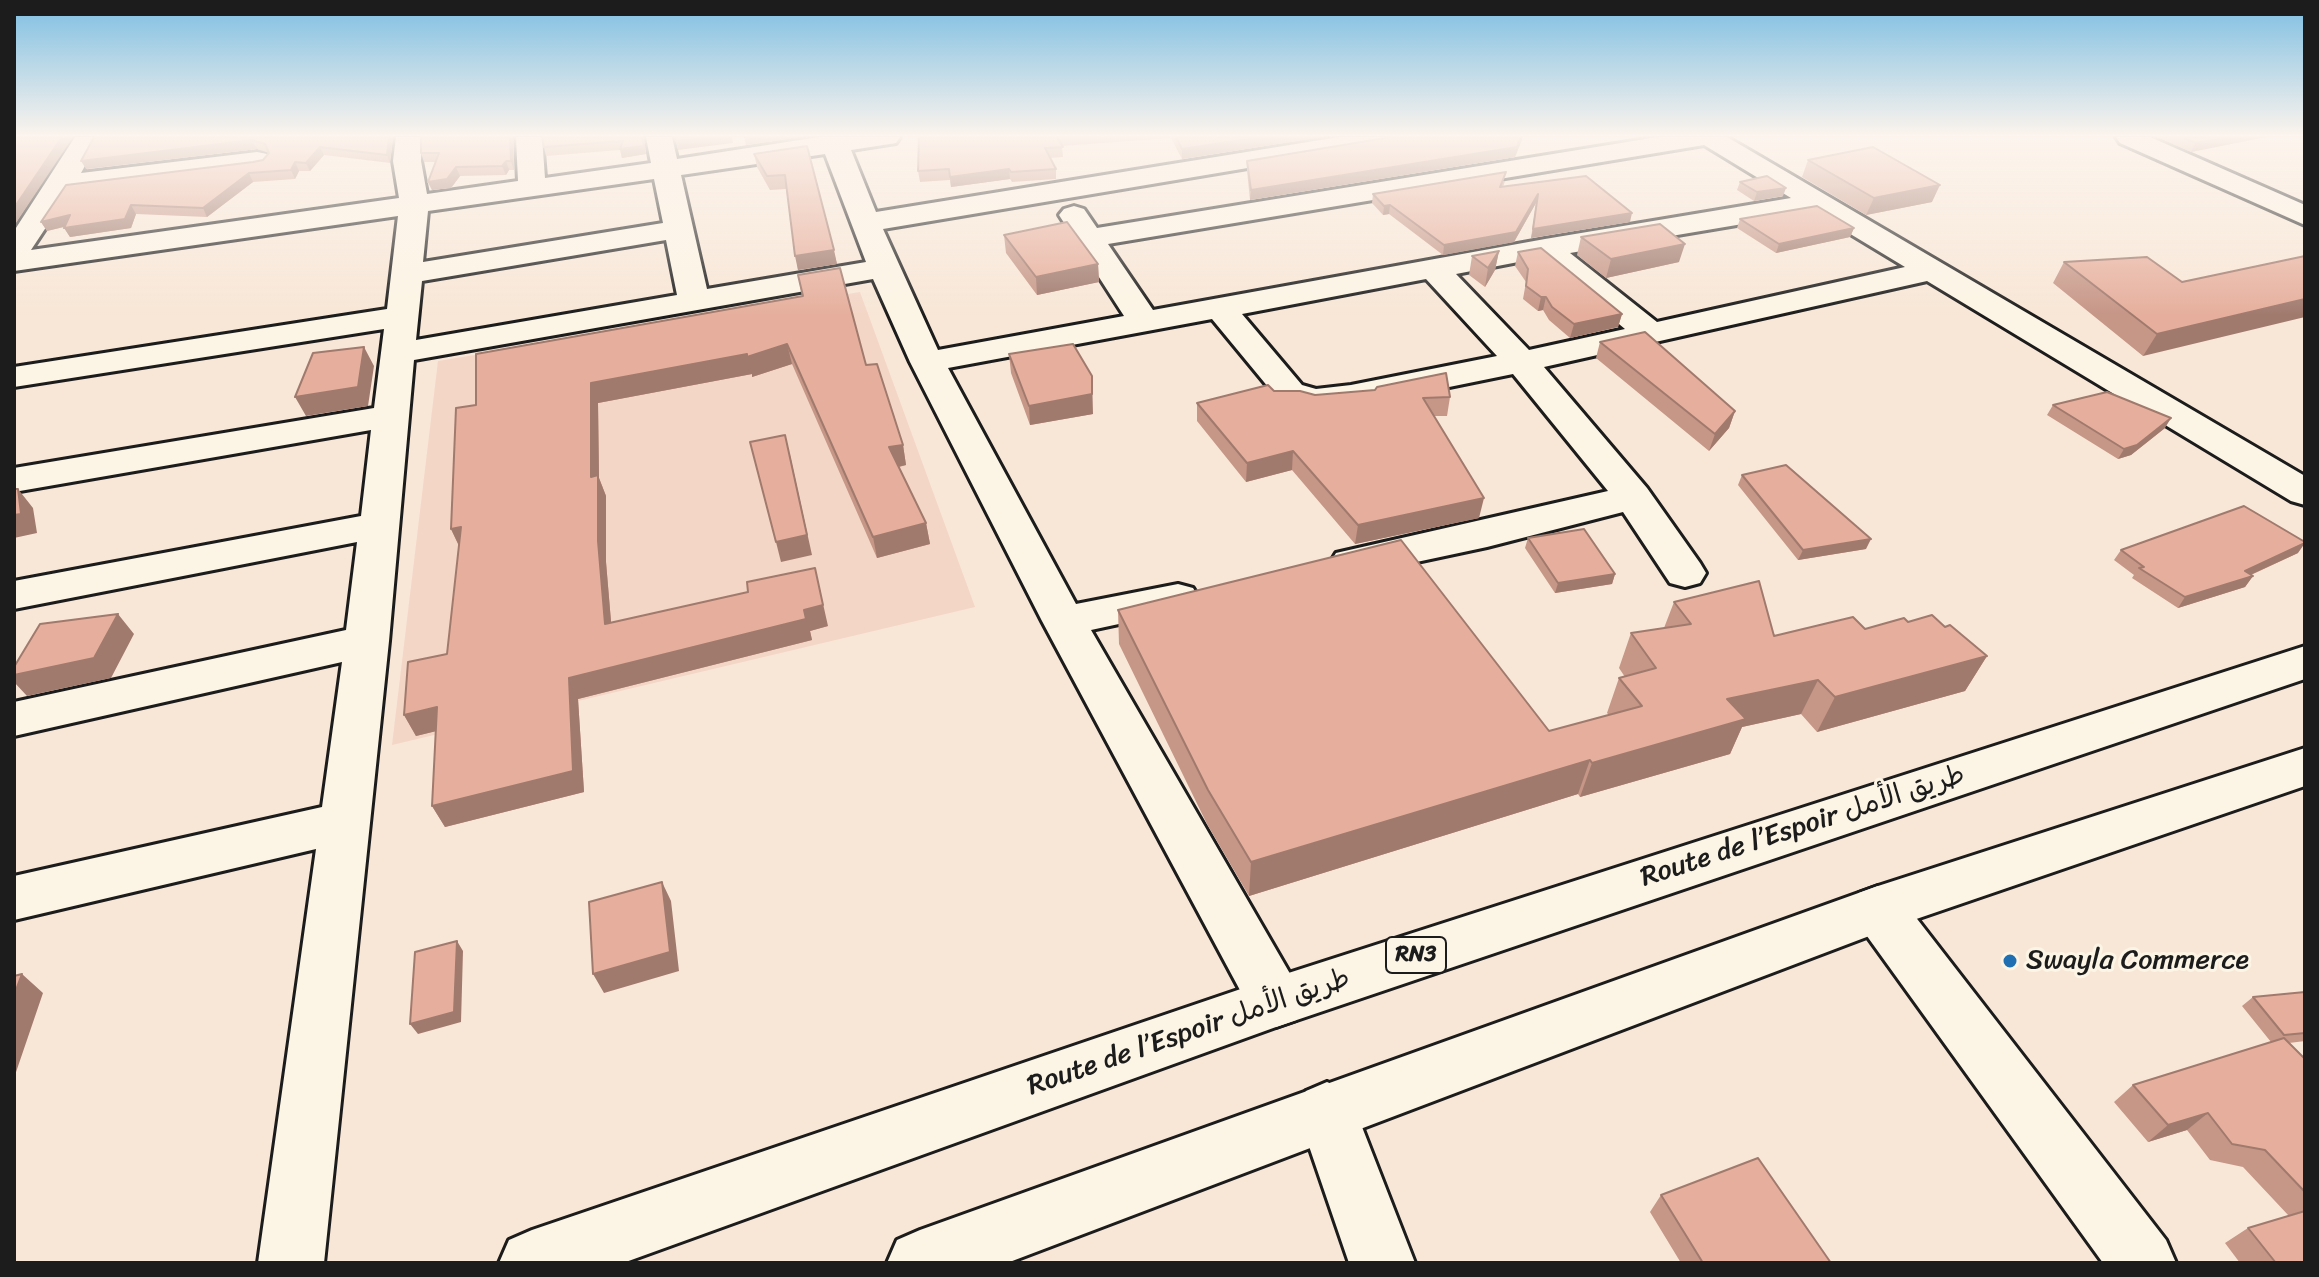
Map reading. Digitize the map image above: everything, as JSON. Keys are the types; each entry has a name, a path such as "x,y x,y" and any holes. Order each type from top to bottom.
{"main road":[{"path":"14,253 52,197"},
{"path":"14,262 209,197"},
{"path":"342,197 414,205 476,197"},
{"path":"291,1263 367,641 413,197"},
{"path":"672,197 694,301"},
{"path":"856,197 927,362 1064,621 1276,1002"},
{"path":"866,223 1024,197"},
{"path":"1062,197 1143,320"},
{"path":"1089,238 1342,197"},
{"path":"1811,197 2305,493"},
{"path":"2263,197 2305,216"},
{"path":"927,362 1143,320 1820,202"},
{"path":"402,314 679,229"},
{"path":"1545,248 1651,333"},
{"path":"14,377 402,314 694,301 884,268"},
{"path":"1434,269 1521,362 1633,497 1685,573"},
{"path":"1219,307 1290,392 1313,400 1351,396 1521,362 1933,270"},
{"path":"14,480 391,416"},
{"path":"1322,569 1487,534 1633,497"},
{"path":"14,595 379,525"},
{"path":"1064,621 1216,590"},
{"path":"14,719 367,641"},
{"name":"Route de l’Espoir طريق الأمل","path":"532,1263 1276,1002 2305,662"},
{"path":"920,1263 1878,909 2305,767"},
{"path":"14,898 345,822"},
{"path":"1878,909 2143,1263"},
{"path":"1327,1111 1382,1263"}],"shaded area":[{"path":"860,292 975,607 392,745 438,361"}],"building":[{"path":"14,197 22,197 14,208"},
{"path":"58,197 218,197 203,208 131,205 125,219 64,228 70,215 41,222"},
{"path":"788,197 820,197 834,250 795,256"},
{"path":"1375,197 1536,197 1516,232 1444,245 1390,205 1384,206"},
{"path":"1538,197 1612,197 1632,213 1533,229"},
{"path":"1817,206 1854,228 1779,244 1740,219"},
{"path":"1067,222 1098,264 1036,277 1004,235"},
{"path":"1660,224 1685,244 1611,259 1581,237"},
{"path":"1541,248 1622,314 1574,324 1552,307 1546,297 1541,297 1526,286 1528,269 1518,252"},
{"path":"1499,251 1488,268 1472,256"},
{"path":"2305,256 2305,299 2157,334 2064,262 2147,257 2182,282"},
{"path":"840,268 866,365 877,364 903,445 889,447 926,523 873,537 787,344 747,357 747,354 591,383 591,477 598,475 598,541 605,624 748,592 747,582 815,568 823,605 804,610 806,619 569,678 573,771 432,806 437,707 404,715 408,662 447,654 461,527 451,529 456,408 476,405 476,354 803,296 798,275"},
{"path":"1645,332 1735,411 1715,434 1600,342"},
{"path":"1073,344 1092,376 1092,394 1029,406 1009,354"},
{"path":"364,347 358,387 295,397 313,353"},
{"path":"1446,373 1450,397 1423,398 1484,498 1358,525 1293,451 1247,463 1197,403 1268,385 1274,391 1300,391 1315,395 1375,390 1377,387"},
{"path":"2107,392 2171,418 2137,445 2124,449 2053,405"},
{"path":"785,435 807,535 776,542 750,442"},
{"path":"1786,465 1871,539 1803,550 1742,475"},
{"path":"14,489 18,489 21,514 14,515"},
{"path":"2244,506 2305,543 2245,571 2253,576 2185,597 2139,568 2144,567 2121,550"},
{"path":"1584,529 1615,574 1558,583 1528,538"},
{"path":"1401,540 1549,731 1642,706 1619,678 1656,668 1631,633 1691,624 1674,602 1759,581 1774,636 1853,617 1865,629 1904,618 1908,622 1932,615 1945,627 1950,625 1987,656 1835,697 1818,680 1727,699 1746,719 1592,763 1590,760 1251,862 1208,790 1118,610"},
{"path":"118,614 94,658 14,675 14,667 40,624"},
{"path":"662,882 670,952 593,974 589,902"},
{"path":"457,941 454,1012 410,1024 415,952"},
{"path":"22,974 14,995 14,976"},
{"path":"2305,992 2305,1033 2284,1035 2253,997"},
{"path":"2284,1038 2305,1059 2305,1192 2265,1150 2232,1144 2208,1113 2168,1125 2133,1085"},
{"path":"1758,1158 1831,1263 1703,1263 1661,1195"},
{"path":"2305,1211 2305,1263 2276,1263 2248,1228"}],"place":[{"name":"Swayla Commerce","path":"2010,961"}]}
